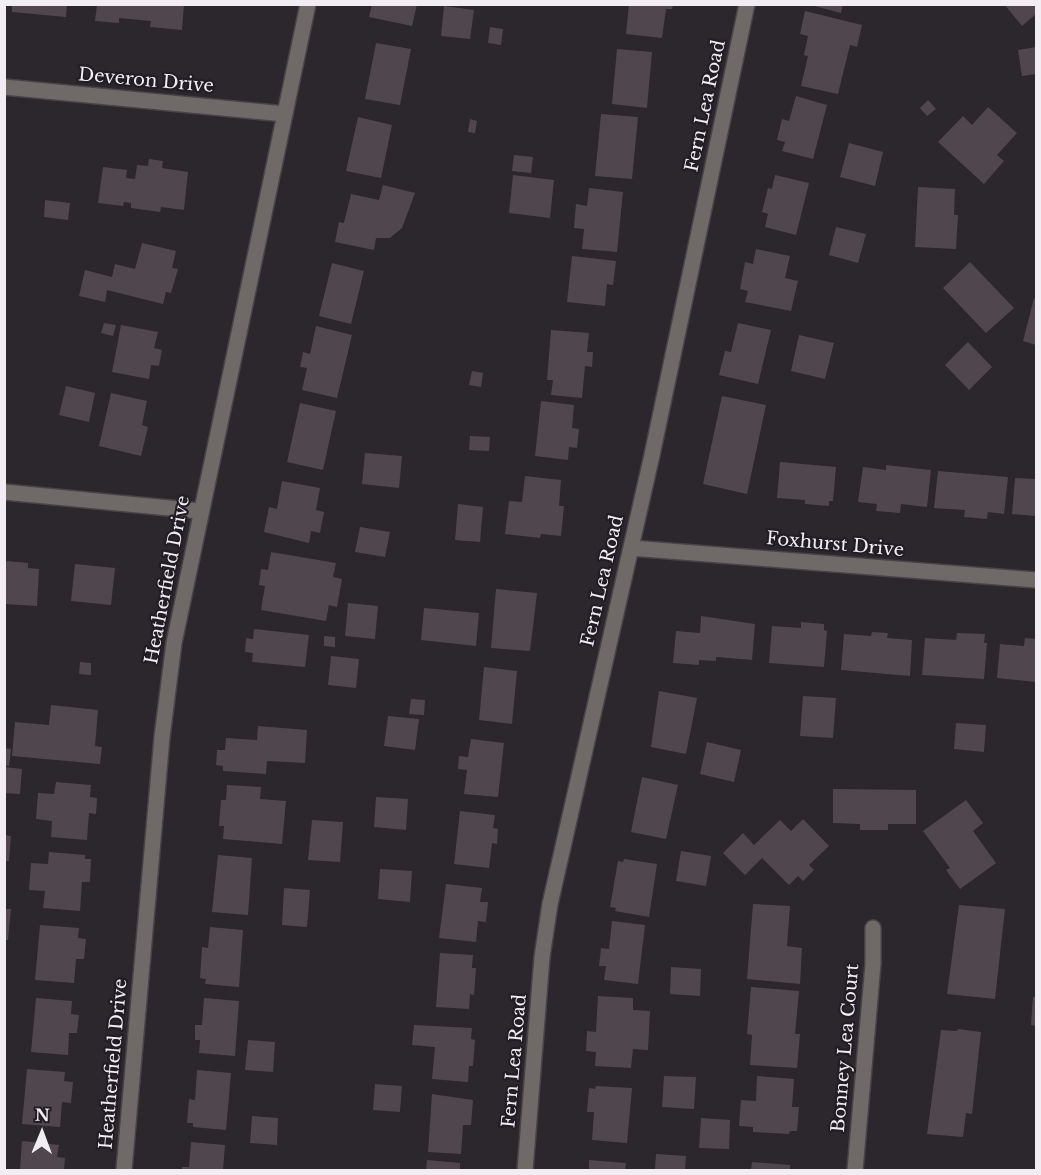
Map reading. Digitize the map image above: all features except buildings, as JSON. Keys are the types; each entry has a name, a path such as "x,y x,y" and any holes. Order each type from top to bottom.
{"street":[{"name":"Heatherfield Drive","path":"124,1170 162,737 174,643 308,4"},
{"name":"Fern Lea Road","path":"525,1170 542,957 550,904 631,548 747,4"},
{"name":"Deveron Drive","path":"4,87 285,114"},
{"path":"4,492 200,511"},
{"name":"Foxhurst Drive","path":"631,548 1036,580"},
{"name":"Bonney Lea Court","path":"855,1170 873,964 873,928"}]}
